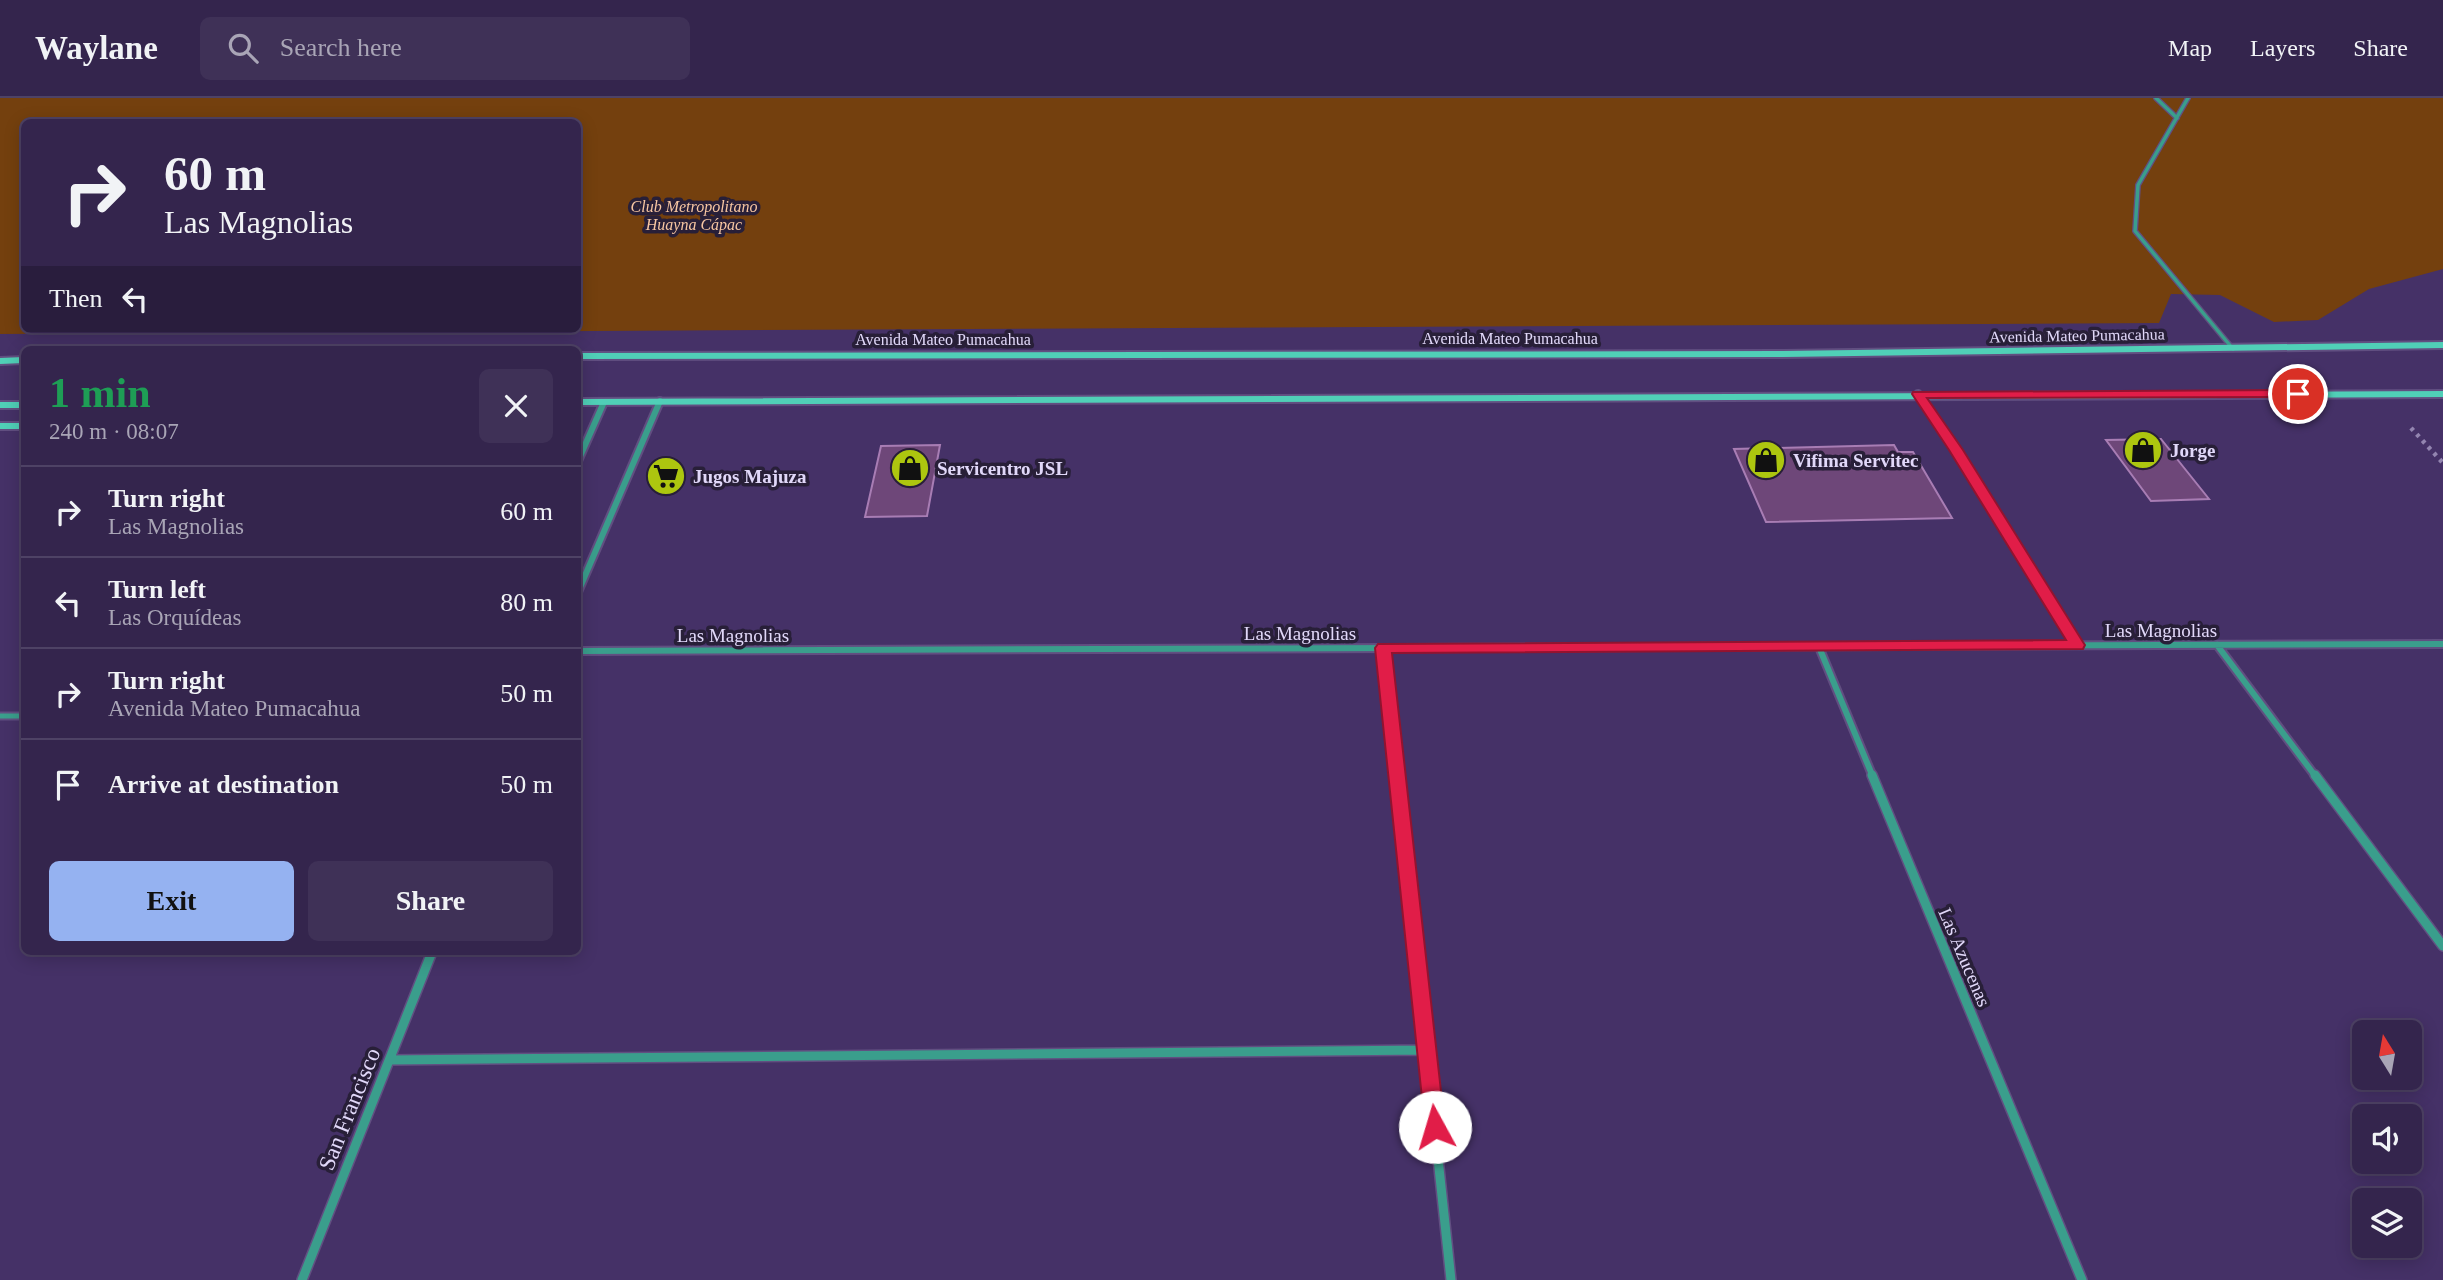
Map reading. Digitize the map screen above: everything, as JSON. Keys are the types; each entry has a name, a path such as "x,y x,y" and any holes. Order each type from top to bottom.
{"main road":[{"name":"Avenida Mateo Pumacahua","path":"581,356 1783,354 2443,345"},
{"path":"0,360 21,360"},
{"path":"581,402 1918,394 2443,394"},
{"path":"0,405 21,405"},
{"path":"0,426 21,426"}],"street":[{"path":"1918,394 1956,450 2077,645"},
{"path":"581,585 660,401"},
{"path":"581,454 604,402"},
{"path":"2217,645 2443,946"},
{"name":"Las Magnolias","path":"581,651 2443,645"},
{"name":"Las Azucenas","path":"1819,647 2082,1280"},
{"path":"1383,648 1451,1280"},
{"name":"San Francisco","path":"302,1280 431,955"},
{"path":"390,1060 1427,1050"}],"lane":[{"path":"2156,98 2177,118"},
{"path":"2188,98 2138,185 2135,231 2233,349"},
{"path":"0,716 21,716"}],"green space":[{"name":"Club Metropolitano Huayna Cápac","path":"0,98 2443,98 2443,269 2369,289 2318,320 2274,322 2220,295 2171,294 2159,323 581,331 581,119 21,119 21,333 196,333 0,334"}],"building":[{"path":"2161,439 2209,499 2151,501 2106,440"},
{"path":"940,445 927,516 865,517 881,446"},
{"path":"1894,445 1898,452 1913,452 1952,518 1766,522 1734,449"}],"place":[{"name":"Jorge","path":"2143,450"},
{"name":"Vifima Servitec","path":"1766,460"},
{"name":"Servicentro JSL","path":"910,468"},
{"name":"Jugos Majuza","path":"666,476"}],"route":[{"path":"1435,1127 1383,648 2077,645 1956,450 1918,394 2298,394"}]}
